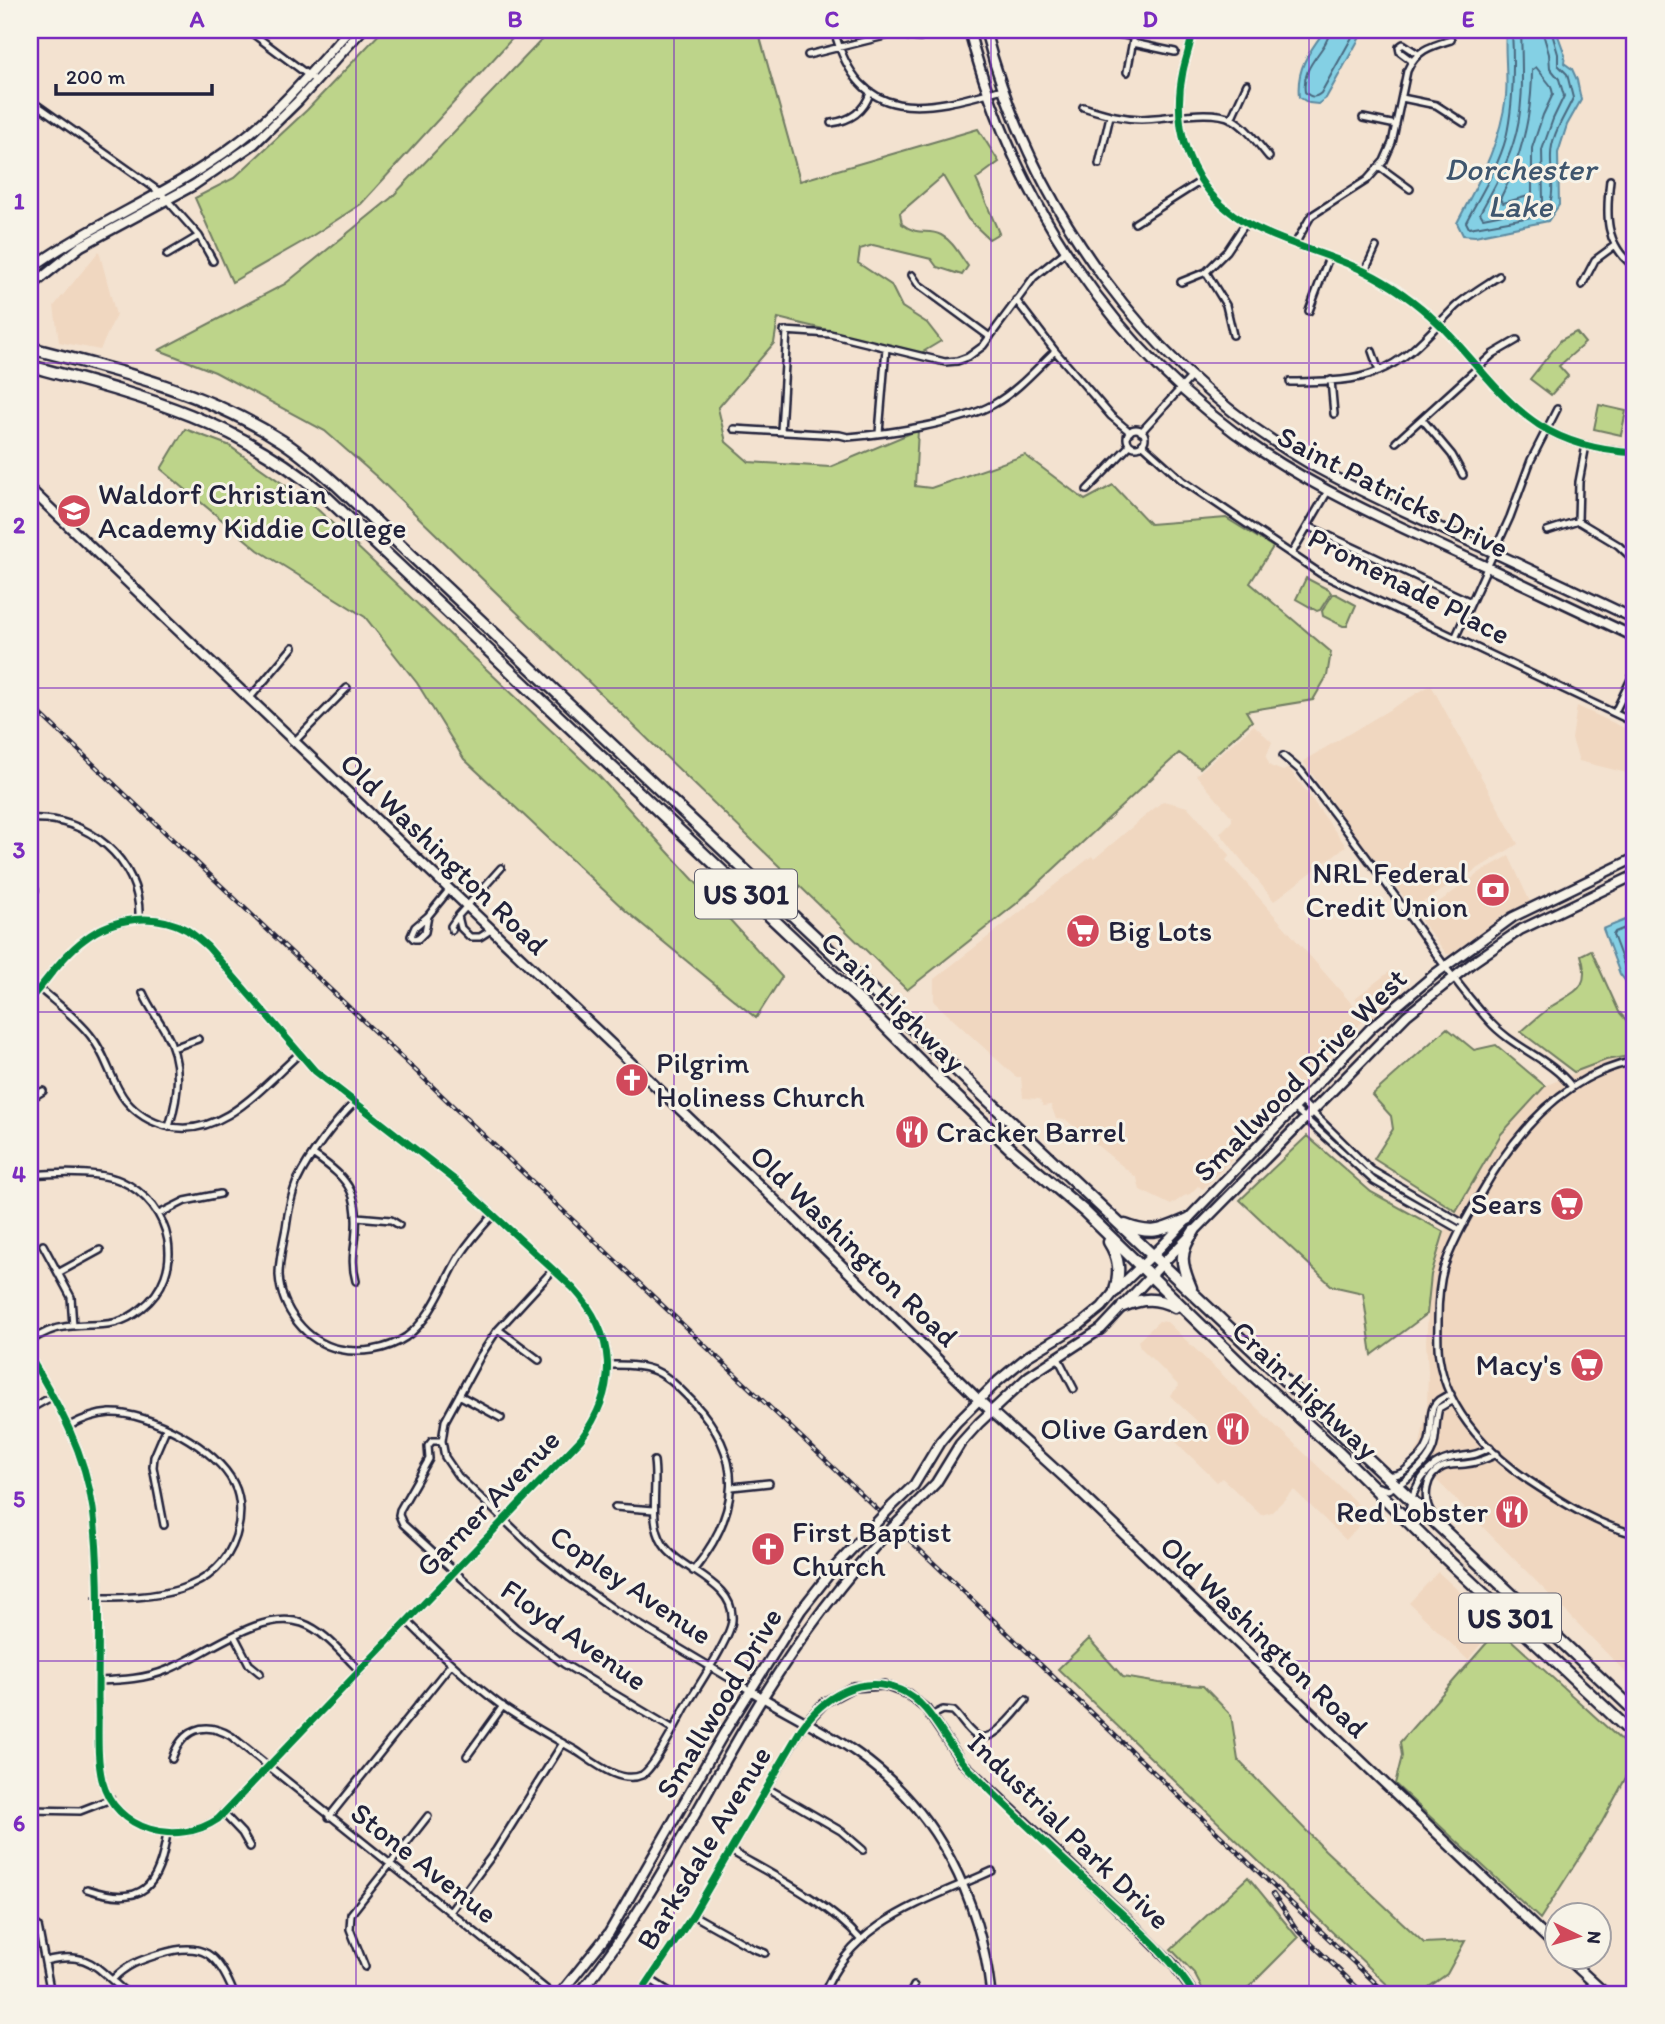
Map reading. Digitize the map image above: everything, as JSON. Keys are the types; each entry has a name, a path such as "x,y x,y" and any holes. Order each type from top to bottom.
{"highway":[{"name":"Crain Highway","path":"33,348 194,396 280,440 351,496 1635,1711"},
{"name":"Crain Highway","path":"30,366 179,410 233,433 276,458 323,494 1011,1149 1094,1222 1635,1736"},
{"path":"574,733 589,722"},
{"path":"743,891 756,880"},
{"path":"1119,1222 1153,1232 1188,1219"},
{"path":"1094,1222 1119,1262 1115,1291"},
{"path":"1193,1291 1185,1273 1182,1255 1194,1231"},
{"path":"1123,1306 1142,1299 1155,1298 1186,1311"}],"main road":[{"path":"312,78 349,30"},
{"path":"30,287 81,246 163,195 237,144 362,30"},
{"name":"Saint Patricks Drive","path":"969,30 988,93 1024,181 1065,252 1121,326 1182,388 1237,434 1284,466 1328,491 1635,636"},
{"name":"Saint Patricks Drive","path":"985,30 1003,89 1028,153 1074,236 1143,327 1192,376 1240,416 1309,463 1366,494 1635,619"},
{"path":"30,269 58,249 163,195"},
{"path":"1065,252 1071,250 1081,254 1101,275"},
{"name":"Old Washington Road","path":"30,489 772,1197 978,1400 992,1410 1542,1934"},
{"name":"Smallwood Drive West","path":"1152,1253 1372,1027 1446,966 1513,917 1635,858"},
{"name":"Smallwood Drive West","path":"1163,1263 1407,1014 1520,930 1635,875"},
{"name":"Smallwood Drive","path":"560,1994 609,1934 751,1691 801,1610 820,1586 914,1485 940,1442 978,1400 1028,1356 1081,1324 1102,1307 1152,1253"},
{"name":"Smallwood Drive","path":"579,1994 610,1954 656,1883 763,1698 829,1599 888,1532 930,1490 960,1444 992,1410 1030,1376 1101,1329 1163,1263"},
{"path":"1582,1972 1606,1994"}],"street":[{"path":"248,30 312,78"},
{"path":"834,30 849,70 870,93 889,102 911,106 952,101 1003,89"},
{"path":"1127,72 1135,30"},
{"path":"1193,30 1183,72 1180,118 1189,155 1201,181 1224,207 1245,224 1365,271 1403,294 1439,324 1512,402 1547,429 1586,445 1635,453"},
{"path":"1104,32 1175,52"},
{"path":"808,55 893,34 920,38"},
{"path":"1295,244 1311,216 1367,180 1380,167 1392,142 1412,61 1427,48 1451,40"},
{"path":"1412,61 1400,52 1400,45 1407,46 1418,54"},
{"path":"1231,119 1247,84"},
{"path":"831,123 848,120 856,114 870,93"},
{"path":"1402,98 1436,105 1464,123"},
{"path":"30,100 163,195 199,236 213,261"},
{"path":"1083,107 1110,116 1141,119 1208,114 1231,119 1247,131 1269,158"},
{"path":"1099,164 1110,116"},
{"path":"1363,118 1396,125"},
{"path":"1380,167 1410,190"},
{"path":"1610,180 1607,226 1614,246 1635,267"},
{"path":"1135,223 1201,181"},
{"path":"1181,282 1206,272 1227,251 1245,224"},
{"path":"167,255 199,236"},
{"path":"1582,285 1595,260 1614,246"},
{"path":"1365,271 1376,247"},
{"path":"781,431 785,331 830,334 951,362 974,354 990,337 1034,276 1065,252"},
{"path":"1309,312 1329,257"},
{"path":"1206,272 1226,304 1233,335"},
{"path":"912,275 918,284 990,337"},
{"path":"1290,382 1361,377 1379,371 1412,352 1463,301 1499,276"},
{"path":"1016,300 1055,351 1111,416 1130,432"},
{"path":"1396,442 1498,350 1517,340"},
{"path":"879,433 886,348"},
{"path":"734,429 848,437 957,418 993,404 1055,351"},
{"path":"1371,351 1379,371"},
{"path":"1141,432 1192,376"},
{"path":"1331,380 1334,414"},
{"path":"1456,636 1495,553 1527,470 1557,409"},
{"path":"1422,419 1452,455 1463,475"},
{"path":"1130,432 1141,432 1144,436 1142,444 1135,447 1130,444 1127,440 1130,432"},
{"path":"1087,490 1130,444"},
{"name":"Promenade Place","path":"1142,444 1183,481 1321,574 1635,723"},
{"path":"1578,521 1580,474 1586,445"},
{"path":"1292,553 1328,491"},
{"path":"1547,531 1578,521 1618,545 1635,561"},
{"path":"1308,526 1471,602"},
{"path":"249,699 293,647"},
{"path":"1615,712 1635,671"},
{"path":"294,742 347,688"},
{"path":"1283,756 1301,771 1454,977 1498,1030 1518,1047 1554,1066 1572,1087"},
{"path":"30,820 51,820 73,825 110,848 123,862 133,882 138,897 139,919"},
{"path":"452,930 451,926 458,916 501,868"},
{"path":"428,916 449,890"},
{"path":"458,916 461,928 470,937 480,937 491,930"},
{"name":"Garner Avenue","path":"30,999 85,938 113,923 139,919 179,927 199,940 315,1071 437,1164 573,1288 593,1314 602,1334 608,1365 603,1397 588,1429 454,1573 223,1814 195,1830 167,1833 153,1831 122,1814 111,1799 101,1772 95,1533 91,1497 69,1426 30,1357"},
{"path":"39,988 92,1037 105,1056 117,1086 127,1102 147,1119 169,1127 193,1128 222,1119 300,1053"},
{"path":"143,993 173,1048 178,1077 169,1127"},
{"path":"173,1048 198,1038"},
{"path":"1635,1061 1594,1074 1572,1087 1533,1120 1517,1138 1460,1230 1444,1268 1438,1307 1439,1356 1452,1397 1466,1421 1517,1472 1578,1511 1635,1534"},
{"path":"30,1098 43,1091"},
{"path":"1301,1101 1308,1116 1374,1181 1460,1230"},
{"path":"354,1103 302,1173 293,1194 279,1264 285,1300 298,1324 313,1338 333,1348 373,1350 393,1344 415,1330 460,1256 492,1216"},
{"path":"1294,1108 1308,1116 1371,1170 1464,1224"},
{"path":"314,1155 347,1182 354,1196 357,1217 353,1269 356,1281"},
{"path":"30,1175 94,1175 114,1179 140,1192 159,1214 167,1237 169,1257 165,1274 155,1295 142,1309 122,1321 103,1326 73,1326 52,1330 30,1341"},
{"path":"159,1214 184,1201 220,1194"},
{"path":"357,1217 391,1220 399,1225"},
{"path":"43,1245 72,1302 73,1326"},
{"path":"58,1273 100,1250"},
{"path":"442,1441 445,1421 481,1355 499,1330 553,1270"},
{"path":"499,1330 539,1360"},
{"path":"1058,1358 1074,1389"},
{"path":"608,1365 635,1364 656,1370 685,1393 708,1417 724,1444 732,1487 723,1526 713,1546 693,1571"},
{"path":"459,1395 501,1418"},
{"path":"30,1409 53,1396"},
{"path":"1386,1475 1403,1473 1422,1455 1428,1444 1433,1406 1437,1400 1452,1397"},
{"path":"1363,1479 1388,1490 1397,1486 1429,1455 1434,1444 1439,1408 1452,1397"},
{"path":"69,1426 91,1416 117,1413 142,1417 211,1455 233,1482 238,1496 240,1517 233,1544 221,1565 212,1574 188,1587 140,1597 97,1598"},
{"path":"164,1525 153,1467 166,1429"},
{"name":"Copley Avenue","path":"442,1441 445,1457 453,1471 503,1520 570,1578 615,1610 856,1752 897,1786 923,1816 948,1853 964,1884 980,1929 991,1994"},
{"name":"Floyd Avenue","path":"442,1441 430,1443 429,1460 400,1510 403,1524 516,1628 564,1664 673,1729"},
{"path":"1409,1523 1410,1500 1434,1464 1448,1458 1476,1456 1490,1447"},
{"path":"1439,1526 1426,1502 1431,1478 1441,1468 1483,1461 1497,1454"},
{"path":"407,1621 451,1664 503,1706 562,1743 623,1777 635,1777 648,1770 725,1640 732,1618 727,1601 720,1590 674,1556 663,1543 657,1529 654,1510 654,1461"},
{"path":"732,1487 769,1483"},
{"path":"615,1507 654,1510"},
{"path":"98,1681 134,1679 158,1674 268,1621 283,1619 300,1622 318,1632 360,1671"},
{"path":"235,1637 249,1664 260,1673"},
{"path":"329,1817 451,1664"},
{"name":"Industrial Park Drive","path":"805,1723 834,1695 853,1687 875,1684 908,1693 931,1716 961,1761 1140,1931 1173,1964 1194,1994"},
{"path":"931,1716 943,1710 953,1711 975,1736 985,1738 994,1734 1026,1700"},
{"path":"467,1756 503,1706"},
{"name":"Barksdale Avenue","path":"639,1994 693,1915 805,1723"},
{"name":"Stone Avenue","path":"172,1759 184,1736 197,1729 211,1728 231,1736 267,1768 552,1994"},
{"path":"450,1912 496,1850 562,1743"},
{"path":"767,1788 841,1831 863,1850"},
{"path":"30,1810 79,1811 111,1799"},
{"path":"223,1814 242,1833 250,1847"},
{"path":"365,1967 350,1929 351,1913 428,1816"},
{"path":"87,1889 104,1895 119,1896 142,1890 160,1870 167,1833"},
{"path":"731,1851 824,1907 850,1927 860,1939"},
{"path":"824,1994 836,1969 860,1939 892,1916 992,1871"},
{"path":"693,1915 765,1953"},
{"path":"37,1926 51,1994"},
{"path":"112,1980 135,1962 174,1949 193,1948 207,1953 217,1961 234,1994"},
{"path":"44,1961 67,1957 84,1959 128,1994"},
{"path":"651,1980 673,1994"},
{"path":"910,1994 914,1986"}],"shaded area":[{"path":"99,251 116,315 100,350 59,342 54,306"},
{"path":"1431,685 1518,844 1415,907 1408,902 1345,821 1303,761"},
{"path":"1577,706 1631,731 1635,719 1635,775 1579,761 1572,739"},
{"path":"1254,725 1272,742 1266,757 1270,766 1283,771 1289,768 1346,846 1274,901 1220,833 1232,821 1232,817 1196,775"},
{"path":"1163,801 1188,807 1230,855 1226,860 1365,1019 1203,1189 1198,1186 1171,1205 1140,1190 1137,1178 1066,1120 1056,1119 1051,1105 1043,1106 1040,1099 1023,1098 1021,1077 1016,1077 934,1002 934,979 1092,856 1094,859"},
{"path":"1509,856 1530,902 1504,915 1451,954 1447,954 1421,921 1421,915 1482,871"},
{"path":"1389,972 1405,994 1376,1019 1370,1017 1355,998"},
{"path":"1635,1055 1635,1682 1413,1456 1420,1445 1427,1408 1426,1342 1431,1275 1444,1232 1467,1189 1501,1134 1545,1086 1606,1060"},
{"path":"1159,1321 1167,1322 1369,1515 1346,1540 1294,1490 1272,1512 1261,1515 1222,1478 1217,1482 1176,1442 1198,1422 1170,1396 1179,1386 1140,1347 1138,1341"},
{"path":"1438,1572 1496,1625 1468,1660 1409,1603"}],"green space":[{"path":"383,30 520,30 361,204 309,238 232,282 195,198 234,178 307,110"},
{"path":"551,30 758,30 800,181 978,129 999,162 976,179 999,233 989,239 968,219 943,176 900,213 902,224 908,228 936,233 949,241 968,266 962,275 937,267 931,259 873,245 860,249 858,263 891,285 902,307 927,323 941,341 921,353 778,318 774,343 718,408 726,442 749,462 830,467 918,430 915,486 931,488 1025,455 1085,500 1113,485 1150,524 1226,518 1273,547 1250,583 1331,652 1327,676 1313,700 1246,711 1252,721 1200,768 1179,753 1016,904 907,990 378,478 325,431 215,372 159,350 285,284 391,198"},
{"path":"1576,332 1585,343 1559,366 1568,376 1551,395 1530,379 1561,340"},
{"path":"1599,405 1626,411 1621,435 1594,429"},
{"path":"185,429 228,445 313,505 597,774 782,977 756,1018 626,911 464,759 417,683 365,617 258,550 161,469"},
{"path":"1306,578 1331,593 1320,610 1317,611 1296,599"},
{"path":"1333,594 1356,605 1347,626 1323,616 1322,611"},
{"path":"1591,950 1619,1012 1635,1030 1635,1055 1606,1060 1574,1072 1521,1032 1579,987 1584,975 1581,955"},
{"path":"1447,1028 1474,1050 1496,1045 1545,1086 1501,1134 1456,1211 1374,1159 1393,1129 1391,1116 1372,1095"},
{"path":"1307,1136 1371,1192 1444,1232 1431,1275 1427,1314 1372,1355 1363,1293 1332,1286 1240,1200"},
{"path":"1499,1629 1635,1753 1635,1771 1630,1770 1602,1822 1551,1902 1542,1902 1540,1919 1395,1784 1402,1756 1400,1742"},
{"path":"1089,1639 1123,1677 1203,1686 1231,1715 1238,1760 1325,1850 1424,1943 1465,1941 1447,1974 1419,1994 1397,1994 1058,1669"},
{"path":"1248,1877 1298,1938 1242,1994 1205,1994 1194,1973 1171,1949"}],"water":[{"path":"1325,30 1364,30 1326,98 1318,104 1309,103 1299,97 1300,77 1309,53"},
{"name":"Dorchester Lake","path":"1506,30 1556,30 1565,55 1564,63 1572,69 1577,80 1581,100 1567,125 1558,153 1559,205 1548,221 1475,236 1463,235 1457,223 1488,161 1503,114 1506,96"},
{"path":"1635,916 1635,993 1620,974 1603,929"}],"railway":[{"path":"30,704 1387,1994"},
{"path":"1273,1894 1298,1931 1362,1992"}],"cycle path":[{"path":"1193,30 1179,99 1181,127 1193,167 1215,199 1253,227 1342,261 1403,294 1438,323 1511,403 1539,425 1561,437 1585,445 1635,453"},
{"path":"30,999 77,945 108,926 148,919 175,924 187,930 208,947 315,1071 460,1184 573,1288 598,1324 604,1343 607,1381 602,1400 581,1439 218,1819 184,1832 167,1832 150,1829 120,1812 109,1797 102,1780 98,1740 98,1580 93,1509 77,1449 51,1393 30,1357"},
{"path":"640,1994 693,1915 801,1729 810,1717 832,1698 844,1691 871,1685 900,1690 921,1704 969,1769 1152,1942 1175,1967 1194,1994"}],"place":[{"name":"Waldorf Christian Academy Kiddie College","path":"74,511"},
{"name":"NRL Federal Credit Union","path":"1493,890"},
{"name":"Big Lots","path":"1083,931"},
{"name":"Pilgrim Holiness Church","path":"632,1080"},
{"name":"Cracker Barrel","path":"912,1132"},
{"name":"Sears","path":"1567,1204"},
{"name":"Macy's","path":"1587,1365"},
{"name":"Olive Garden","path":"1233,1429"},
{"name":"Red Lobster","path":"1512,1512"},
{"name":"First Baptist Church","path":"768,1549"}]}
